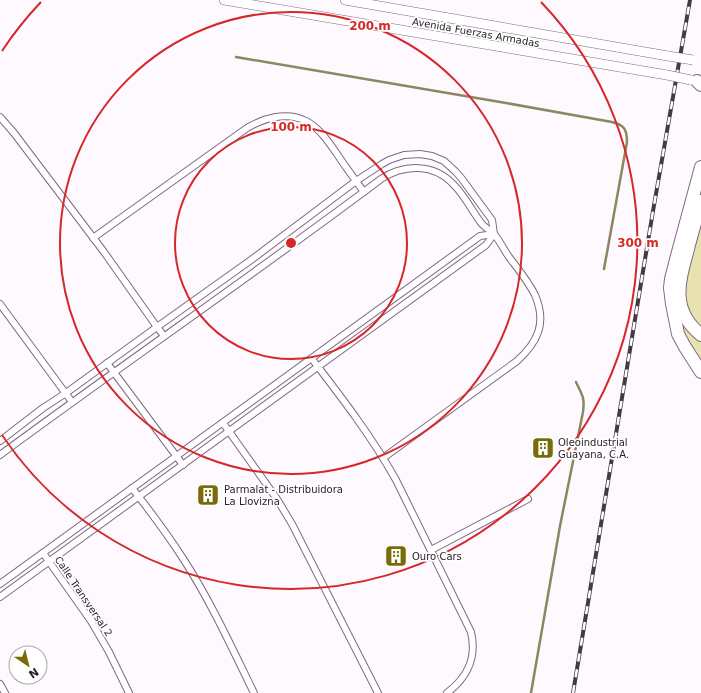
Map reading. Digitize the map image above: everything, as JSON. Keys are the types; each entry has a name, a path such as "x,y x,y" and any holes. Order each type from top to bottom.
{"highway":[{"path":"701,167 670,288 678,334 684,347 701,372"},
{"path":"701,201 682,270 679,288 680,303 683,312 693,328 701,335"}],"street":[{"name":"Avenida Fuerzas Armadas","path":"230,0 667,75 698,82"},
{"name":"Avenida Fuerzas Armadas","path":"345,0 697,60"},
{"path":"0,117 14,133 93,238 164,336"},
{"path":"93,238 248,128 271,117 298,118 312,125 325,138 364,192"},
{"path":"0,441 43,408 251,260 356,181 390,160 412,154 426,155 439,159 450,166 462,179 492,220 494,234 486,245 0,597"},
{"path":"0,455 388,175 411,168 420,169 444,176 454,185 483,226 494,234 535,295 540,310 540,327 538,334 530,348 517,361 383,458"},
{"path":"454,185 462,179"},
{"path":"0,584 480,236 494,234"},
{"path":"251,260 258,270"},
{"path":"0,304 72,402"},
{"path":"312,359 370,438 396,480 467,622 473,640 472,659 462,678 455,687 447,693"},
{"path":"107,363 183,465"},
{"path":"223,422 277,499 292,524 378,693"},
{"path":"132,488 184,560 201,587 254,693"},
{"path":"431,550 528,499"},
{"name":"Calle Transversal 2","path":"42,553 91,621 109,652 129,693"},
{"path":"0,684 6,693"}],"shaded area":[{"path":"701,214 701,330 695,325 682,295"},
{"path":"675,288 701,340 701,365 694,355 679,323"}],"waterway":[{"path":"236,57 506,103 612,122 622,126 626,134 627,142 604,269"},
{"path":"531,693 560,526 584,407 583,399 576,382"}],"railway":[{"path":"573,693 653,211 690,0"}],"place":[{"name":"Oleoindustrial Guayana, C.A.","path":"543,448"},
{"name":"Parmalat - Distribuidora La Llovizna","path":"208,495"},
{"name":"Ouro Cars","path":"396,556"}]}
